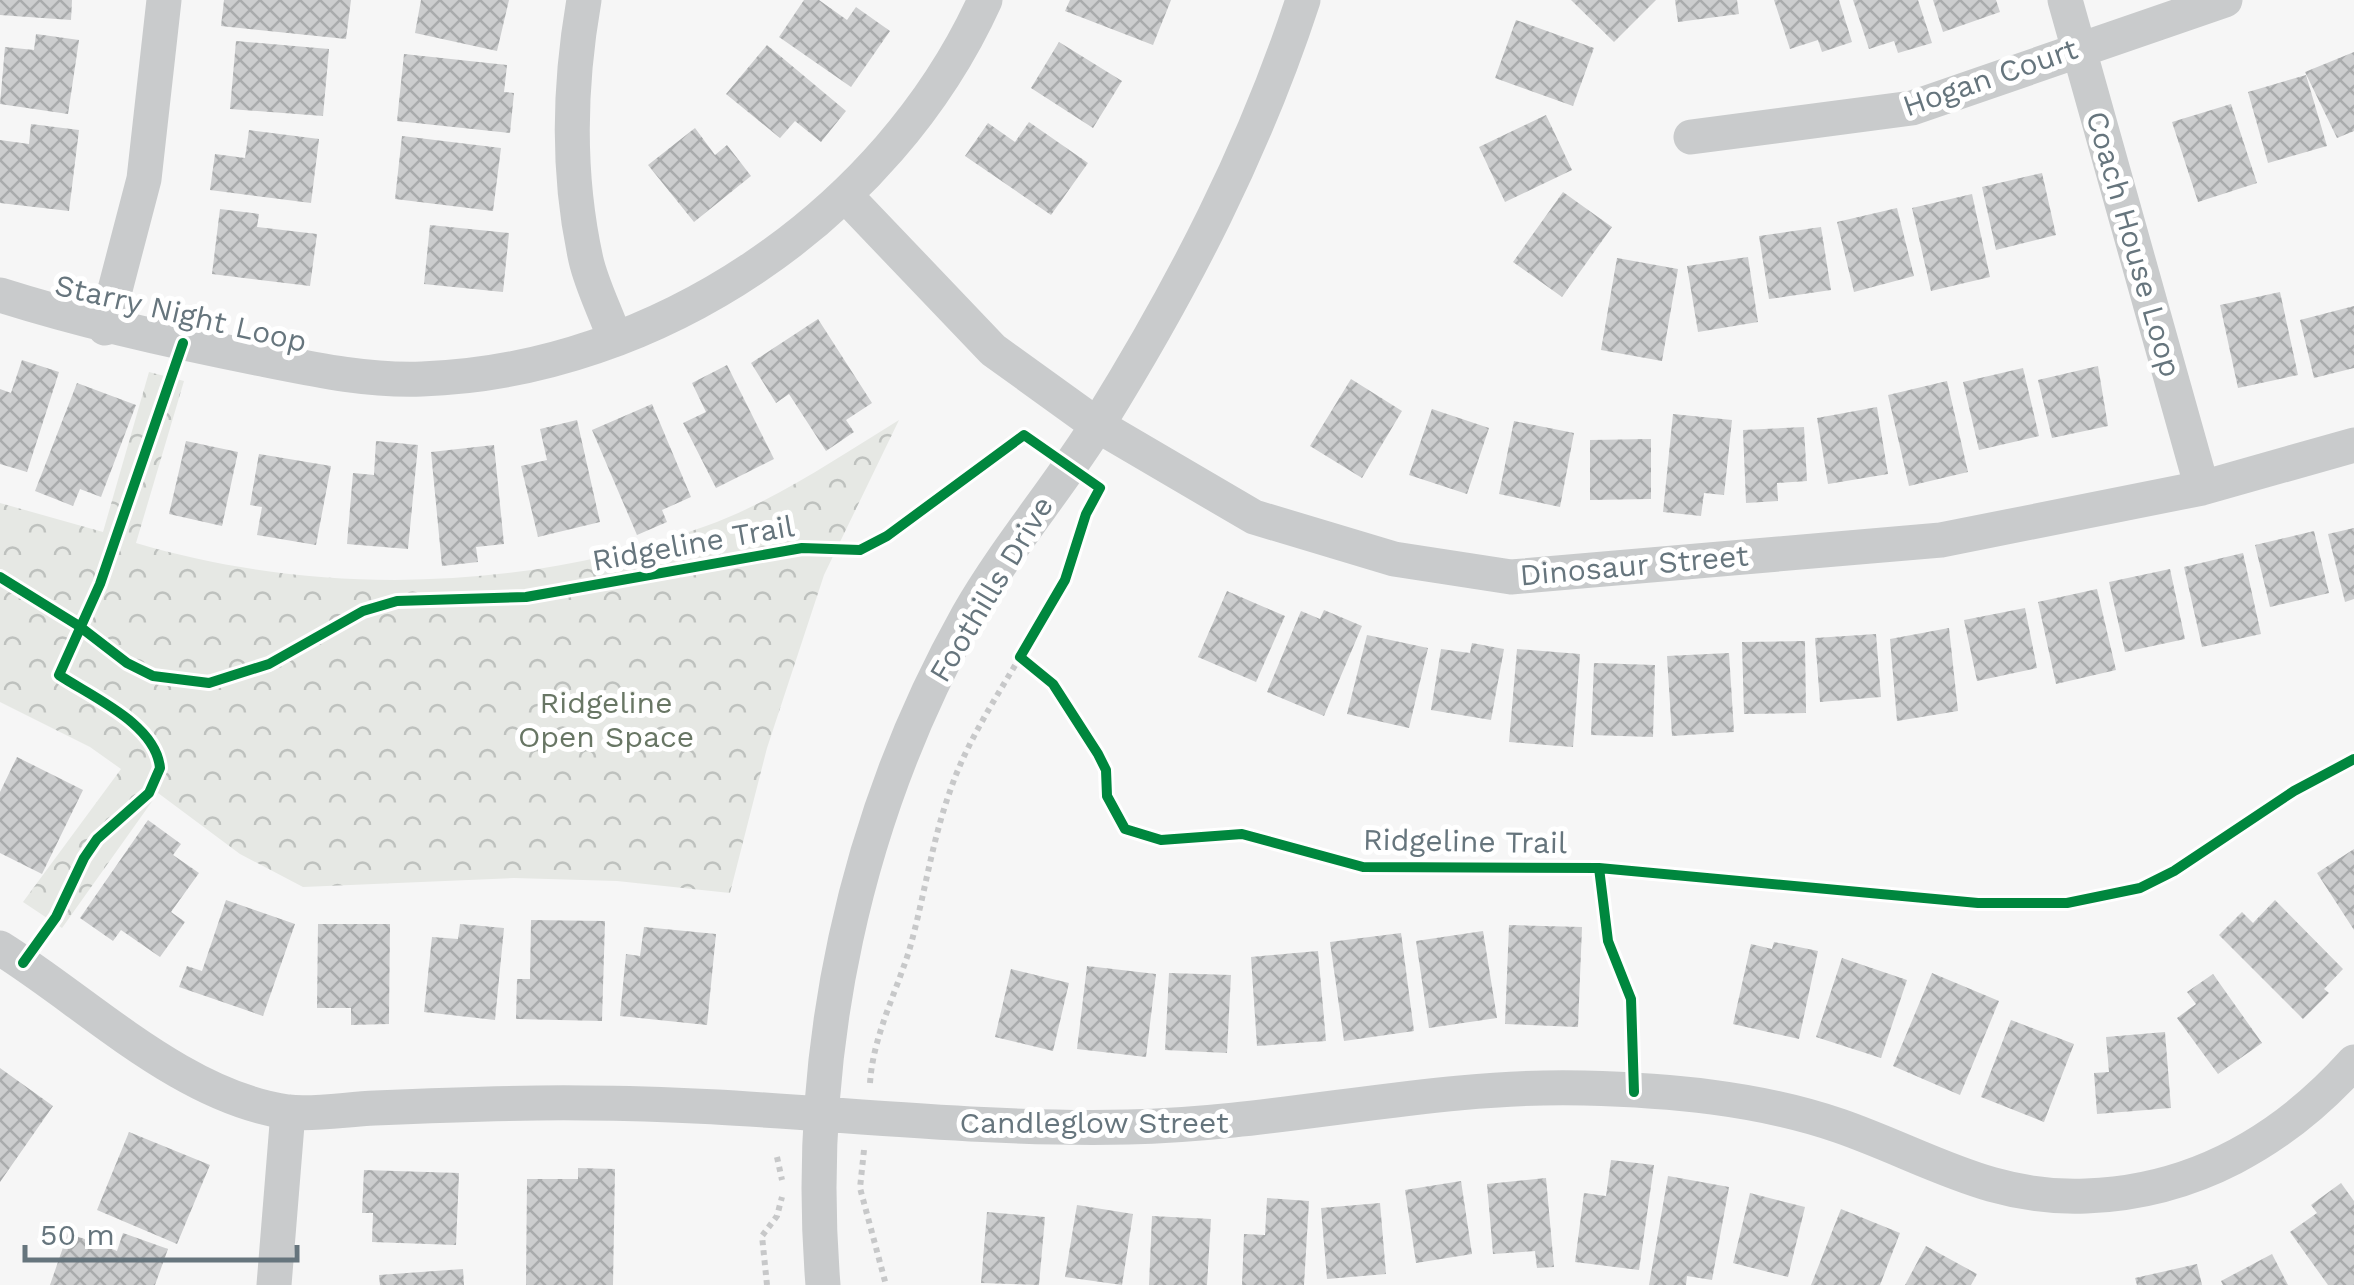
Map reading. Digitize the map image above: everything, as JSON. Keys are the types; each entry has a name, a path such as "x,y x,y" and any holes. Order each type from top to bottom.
{"street":[{"path":"105,328 144,179 164,0"},
{"path":"584,0 572,94 572,161 586,263 615,339"},
{"name":"Starry Night Loop","path":"0,296 105,328 351,376 420,379 484,374 615,339 662,320 728,283 774,253 845,195 897,140 942,78 985,0"},
{"name":"Foothills Drive","path":"823,1285 818,1116 835,988 859,886 888,794 923,704 969,615 1097,425 1222,204 1280,69 1302,0"},
{"name":"Coach House Loop","path":"2065,0 2202,488"},
{"name":"Hogan Court","path":"1691,136 1912,108 2079,47 2224,0"},
{"name":"Dinosaur Street","path":"845,195 994,350 1097,425 1254,517 1394,559 1511,577 1941,540 2202,488 2354,444"},
{"name":"Candleglow Street","path":"0,948 142,1049 211,1087 288,1112 674,1103 818,1116 1122,1128 1236,1124 1515,1088 1590,1088 1683,1094 1804,1115 1961,1178 2024,1194 2083,1196 2151,1190 2220,1166 2284,1130 2354,1062"},
{"path":"274,1285 288,1112"}],"path":[{"path":"886,1285 860,1188 872,1050 909,950 949,792 965,752 1024,660 1029,642"},
{"path":"767,1285 762,1236 777,1216 784,1190 777,1157"}],"green space":[{"name":"Ridgeline Open Space","path":"149,372 184,381 136,543 277,572 349,579 422,580 494,575 637,548 706,526 757,504 899,420 824,575 767,748 730,893 617,881 514,878 303,887 240,854 158,793 62,928 23,902 121,769 90,747 0,702 0,503 103,532"}],"building":[{"path":"0,0 72,0 71,20 0,15"},
{"path":"224,0 351,0 346,39 221,26"},
{"path":"421,0 509,0 497,51 415,33"},
{"path":"804,0 819,0 847,20 856,7 890,31 851,87 779,37"},
{"path":"1070,0 1171,0 1153,45 1065,11"},
{"path":"1571,0 1656,0 1614,42"},
{"path":"1675,0 1737,0 1739,14 1678,22"},
{"path":"1774,0 1839,0 1852,42 1822,52 1818,40 1790,49"},
{"path":"1853,0 1918,0 1932,43 1898,53 1894,41 1869,49"},
{"path":"1933,0 1996,0 2000,12 1943,32"},
{"path":"1516,20 1594,48 1573,106 1495,78"},
{"path":"36,34 79,40 68,114 0,104 5,47 34,50"},
{"path":"236,41 329,49 323,116 230,109"},
{"path":"1059,42 1122,81 1093,128 1031,88"},
{"path":"767,45 846,111 821,142 795,121 780,138 726,94"},
{"path":"2354,52 2354,131 2337,138 2305,72"},
{"path":"404,54 507,65 504,92 514,93 510,133 397,121"},
{"path":"2306,75 2327,146 2268,163 2248,92"},
{"path":"2231,104 2257,183 2198,202 2172,122"},
{"path":"1546,115 1572,170 1505,202 1479,147"},
{"path":"1029,122 1088,163 1051,215 965,156 988,123 1015,142"},
{"path":"31,124 79,130 69,211 0,203 0,140 29,144"},
{"path":"695,128 715,155 727,145 751,176 694,222 648,165"},
{"path":"249,130 319,139 311,203 210,190 215,154 245,158"},
{"path":"402,136 501,148 493,211 395,199"},
{"path":"2042,173 2056,235 1996,250 1982,187"},
{"path":"1563,192 1612,227 1562,297 1513,262"},
{"path":"1972,194 1990,277 1931,291 1912,208"},
{"path":"1897,208 1914,276 1854,292 1837,222"},
{"path":"220,209 259,214 257,227 317,234 310,286 212,274"},
{"path":"430,225 509,233 503,292 424,284"},
{"path":"1821,227 1831,290 1769,299 1759,236"},
{"path":"1748,257 1758,322 1698,332 1687,266"},
{"path":"1617,258 1678,269 1662,361 1601,350"},
{"path":"2280,292 2298,375 2238,388 2220,305"},
{"path":"2354,306 2354,368 2314,378 2300,320"},
{"path":"818,319 872,403 846,420 854,432 826,451 789,394 776,403 751,363"},
{"path":"22,360 59,372 27,472 0,464 0,389 11,393"},
{"path":"727,365 774,459 716,488 683,423 706,412 692,383"},
{"path":"2098,366 2108,426 2052,438 2038,380"},
{"path":"2023,368 2039,436 1979,450 1963,382"},
{"path":"1351,379 1402,411 1362,478 1310,446"},
{"path":"1947,381 1968,472 1909,486 1888,395"},
{"path":"77,383 136,405 101,497 80,489 73,506 35,491"},
{"path":"652,404 691,497 662,510 667,522 637,535 592,430"},
{"path":"1877,407 1888,474 1828,484 1817,418"},
{"path":"1432,409 1489,428 1467,494 1409,475"},
{"path":"1673,414 1732,420 1724,495 1704,493 1701,516 1663,512"},
{"path":"577,420 600,522 538,537 521,466 547,460 540,429"},
{"path":"1514,421 1574,433 1560,507 1499,494"},
{"path":"1804,427 1807,481 1777,483 1778,501 1746,503 1743,430"},
{"path":"1651,439 1651,499 1590,500 1590,440"},
{"path":"186,441 238,452 222,526 169,514"},
{"path":"376,441 418,445 408,549 347,544 353,473 374,475"},
{"path":"494,445 504,544 476,547 478,562 442,566 431,452"},
{"path":"259,454 331,466 316,545 257,535 262,507 250,505"},
{"path":"2354,528 2354,599 2345,602 2328,534"},
{"path":"2314,531 2329,593 2270,607 2255,545"},
{"path":"2243,553 2261,634 2202,647 2184,567"},
{"path":"2170,569 2185,639 2125,652 2109,582"},
{"path":"2097,589 2116,670 2056,684 2038,602"},
{"path":"1227,591 1285,616 1256,682 1198,657"},
{"path":"2025,608 2037,668 1977,681 1964,620"},
{"path":"1324,610 1362,626 1324,716 1267,692 1301,611 1320,619"},
{"path":"1949,628 1958,711 1897,721 1890,639"},
{"path":"1876,634 1881,697 1820,702 1815,638"},
{"path":"1367,635 1428,648 1409,728 1347,714"},
{"path":"1805,641 1806,713 1744,714 1742,642"},
{"path":"1472,643 1504,649 1491,720 1431,710 1441,649 1470,653"},
{"path":"1517,649 1580,654 1573,747 1509,742"},
{"path":"1729,653 1734,732 1672,736 1667,656"},
{"path":"1594,663 1655,665 1653,737 1591,735"},
{"path":"17,757 83,790 42,874 0,853 0,792"},
{"path":"148,820 181,844 173,855 199,873 171,912 185,922 160,957 121,930 113,941 80,918"},
{"path":"2354,849 2354,930 2317,873"},
{"path":"226,900 295,924 263,1016 179,987 187,966 202,971"},
{"path":"2275,900 2343,969 2324,989 2329,993 2303,1019 2219,935 2242,912 2253,923"},
{"path":"531,920 605,921 602,1021 516,1019 517,979 530,979"},
{"path":"318,924 390,924 389,1024 351,1025 351,1008 317,1008"},
{"path":"460,924 504,928 495,1020 424,1012 432,937 458,939"},
{"path":"1509,925 1582,927 1578,1027 1505,1024"},
{"path":"644,927 716,934 707,1025 620,1016 626,954 640,956"},
{"path":"1483,931 1497,1018 1429,1028 1416,941"},
{"path":"1401,933 1414,1031 1344,1041 1330,942"},
{"path":"1774,942 1818,951 1799,1039 1733,1024 1751,944 1772,949"},
{"path":"1318,951 1326,1041 1257,1046 1251,957"},
{"path":"1842,958 1907,980 1881,1058 1816,1037"},
{"path":"1087,966 1156,974 1146,1057 1077,1049"},
{"path":"1011,969 1069,983 1053,1051 995,1037"},
{"path":"1169,973 1231,975 1227,1053 1165,1050"},
{"path":"1932,973 1999,1001 1960,1095 1893,1066"},
{"path":"2213,974 2262,1043 2218,1074 2177,1018 2196,1004 2187,992"},
{"path":"2011,1020 2074,1044 2044,1122 1981,1097"},
{"path":"2165,1032 2171,1108 2097,1114 2094,1073 2109,1072 2106,1037"},
{"path":"0,1068 53,1106 0,1182"},
{"path":"129,1132 210,1165 177,1244 97,1210"},
{"path":"1611,1160 1654,1165 1639,1270 1575,1262 1584,1193 1606,1196"},
{"path":"578,1168 615,1169 613,1285 526,1285 527,1179 578,1179"},
{"path":"364,1170 459,1173 456,1245 372,1242 373,1213 362,1213"},
{"path":"1668,1176 1729,1187 1712,1280 1687,1276 1686,1285 1649,1285"},
{"path":"1546,1178 1554,1267 1537,1268 1535,1251 1493,1254 1487,1184"},
{"path":"1461,1181 1472,1254 1416,1263 1405,1190"},
{"path":"2341,1183 2354,1201 2354,1285 2328,1285 2290,1232 2317,1213 2311,1205"},
{"path":"1750,1193 1805,1207 1788,1277 1733,1263"},
{"path":"1267,1198 1309,1201 1304,1285 1242,1285 1244,1234 1265,1235"},
{"path":"1380,1203 1386,1274 1327,1279 1321,1208"},
{"path":"1077,1205 1133,1214 1122,1285 1065,1277"},
{"path":"1841,1209 1900,1233 1880,1285 1811,1285"},
{"path":"987,1212 1045,1217 1039,1285 981,1283"},
{"path":"1152,1216 1211,1219 1207,1285 1149,1285"},
{"path":"68,1233 117,1251 123,1233 168,1249 155,1285 50,1285"},
{"path":"1926,1246 1977,1274 1971,1285 1905,1285"},
{"path":"2272,1254 2288,1285 2223,1285 2221,1281"},
{"path":"2197,1264 2202,1285 2137,1285 2135,1278"},
{"path":"463,1269 464,1285 380,1285 379,1275"}],"cycle path":[{"path":"23,963 56,917 97,839 149,793 160,768 156,752 135,725 59,675 100,584 183,343"},
{"name":"Ridgeline Trail","path":"0,577 79,626 127,663 153,676 209,683 269,664 363,611 397,601 526,597 802,548 860,550 887,536 1024,435 1100,488 1086,514 1065,580 1020,657 1053,684 1098,754 1106,770 1107,796 1125,829 1161,840 1242,834 1363,867 1599,868 1978,903 2067,903 2140,888 2174,871 2294,791 2354,759"},
{"path":"1599,868 1608,941 1631,999 1634,1092"}]}
